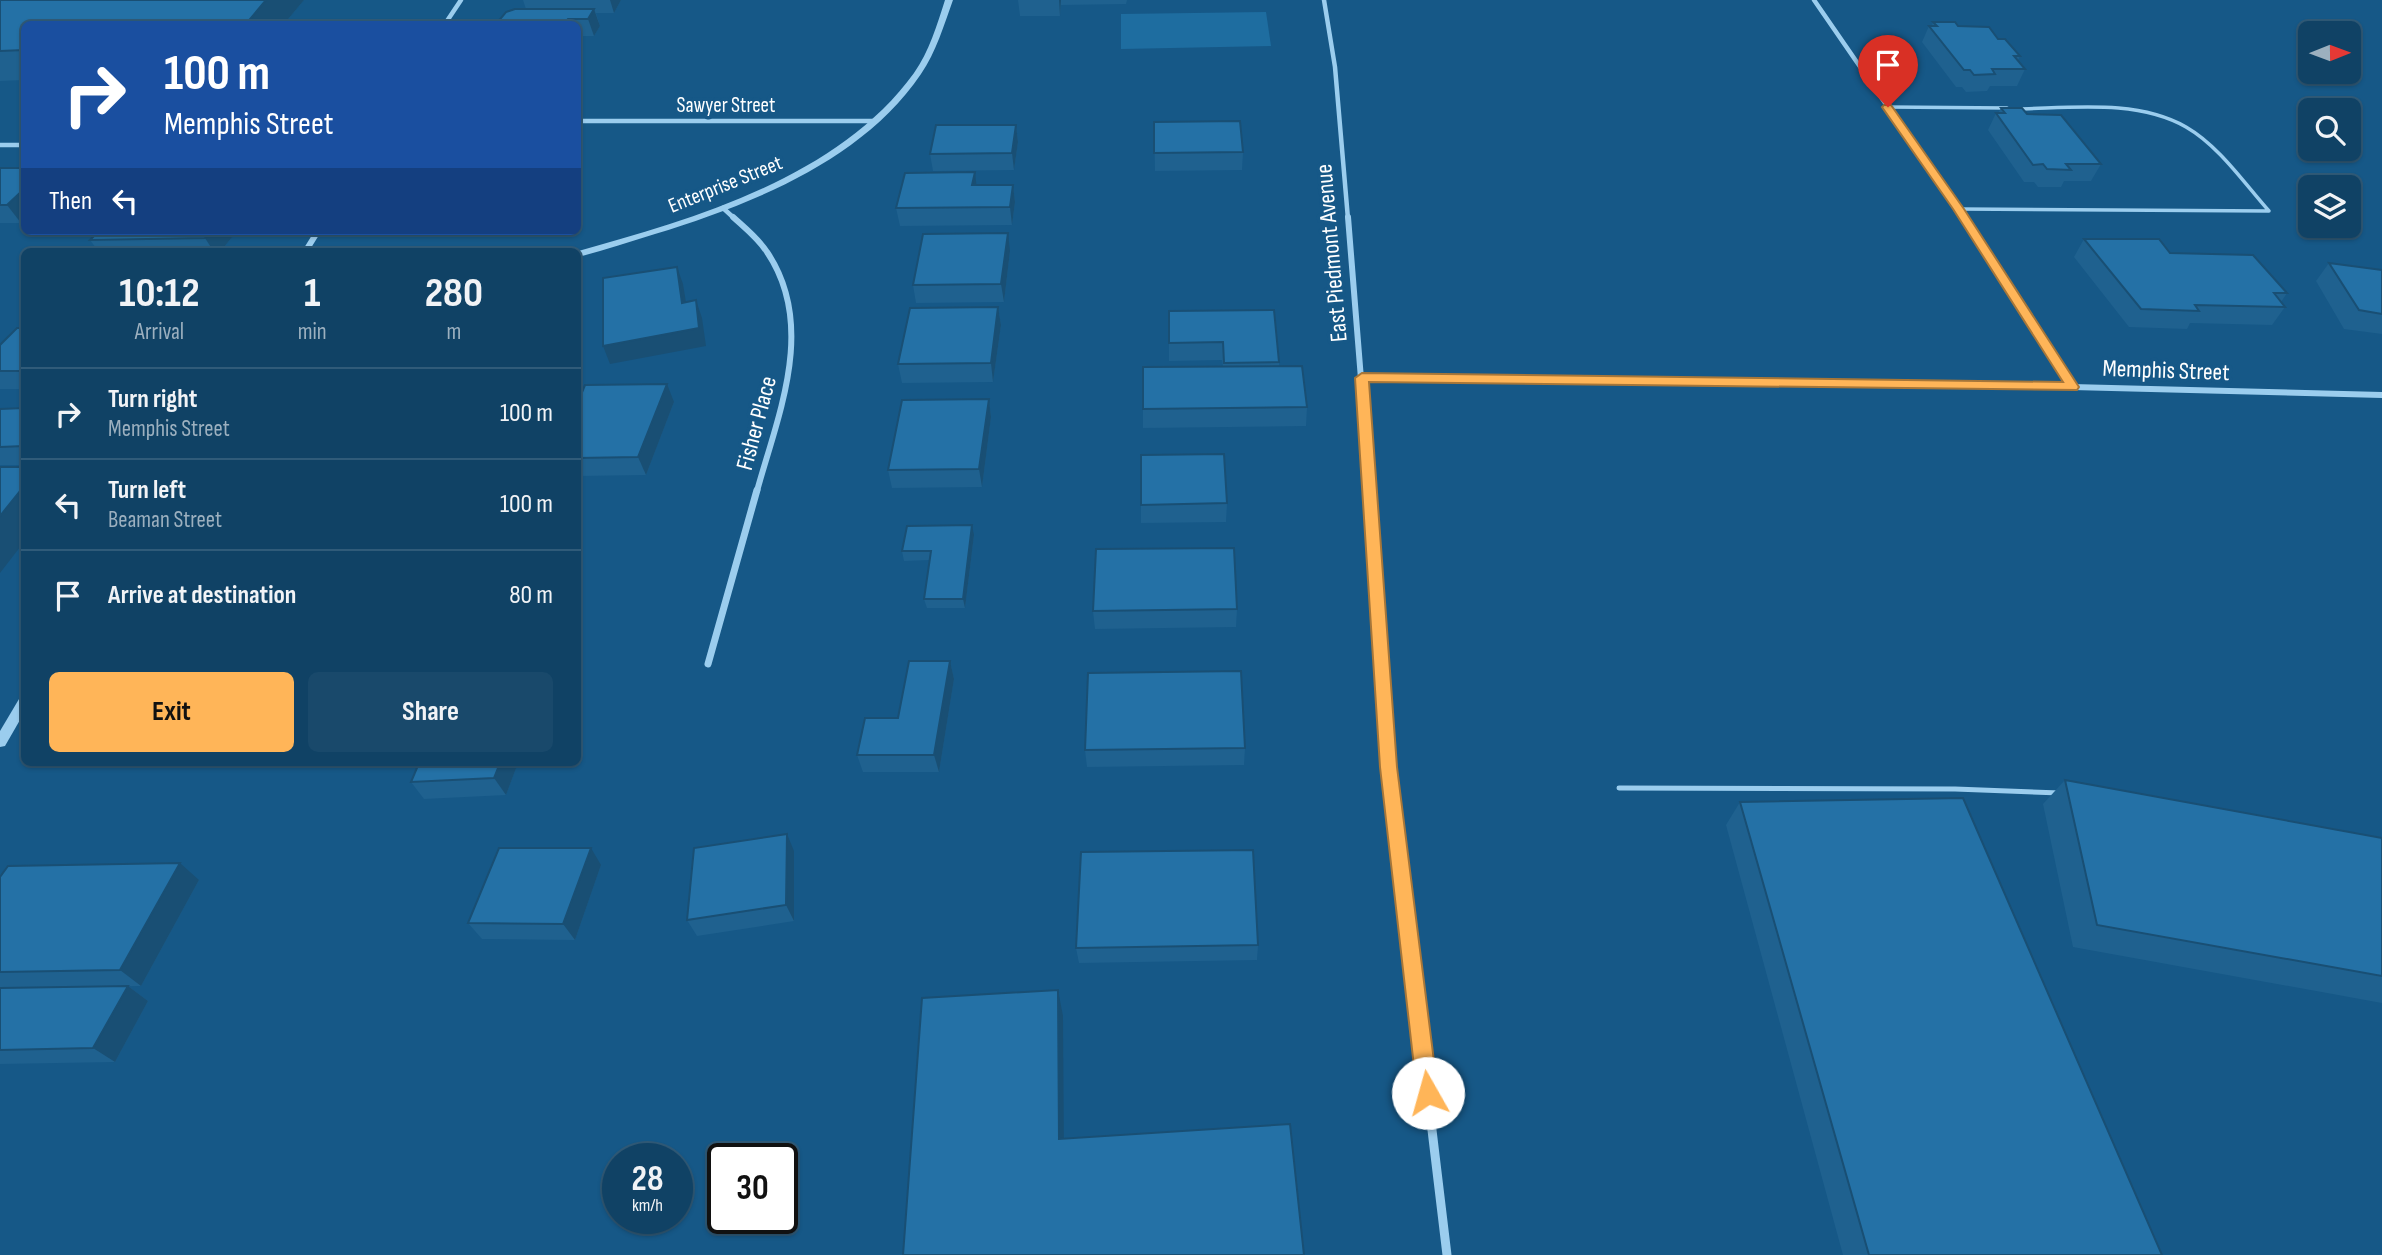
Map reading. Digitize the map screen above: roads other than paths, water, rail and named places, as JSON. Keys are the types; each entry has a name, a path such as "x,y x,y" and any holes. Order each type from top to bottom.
{"street":[{"path":"447,21 461,0"},
{"path":"874,121 917,74 932,47 949,0"},
{"name":"East Piedmont Avenue","path":"1324,0 1335,67 1362,378 1388,767 1447,1255"},
{"path":"1814,0 1959,209 2072,387"},
{"name":"Sawyer Street","path":"581,121 874,121"},
{"name":"Enterprise Street","path":"581,253 639,237 723,208 778,185 844,144 874,121"},
{"path":"0,145 21,145"},
{"name":"Fisher Place","path":"708,664 789,377 794,336 787,292 765,249 723,208"},
{"name":"Memphis Street","path":"1362,378 2072,387 2382,395"},
{"path":"0,742 21,708"}],"lane":[{"path":"1888,107 2133,110 2158,116 2185,127 2200,137 2269,211 1959,209"},
{"path":"1619,788 1955,789 2070,794"}]}
